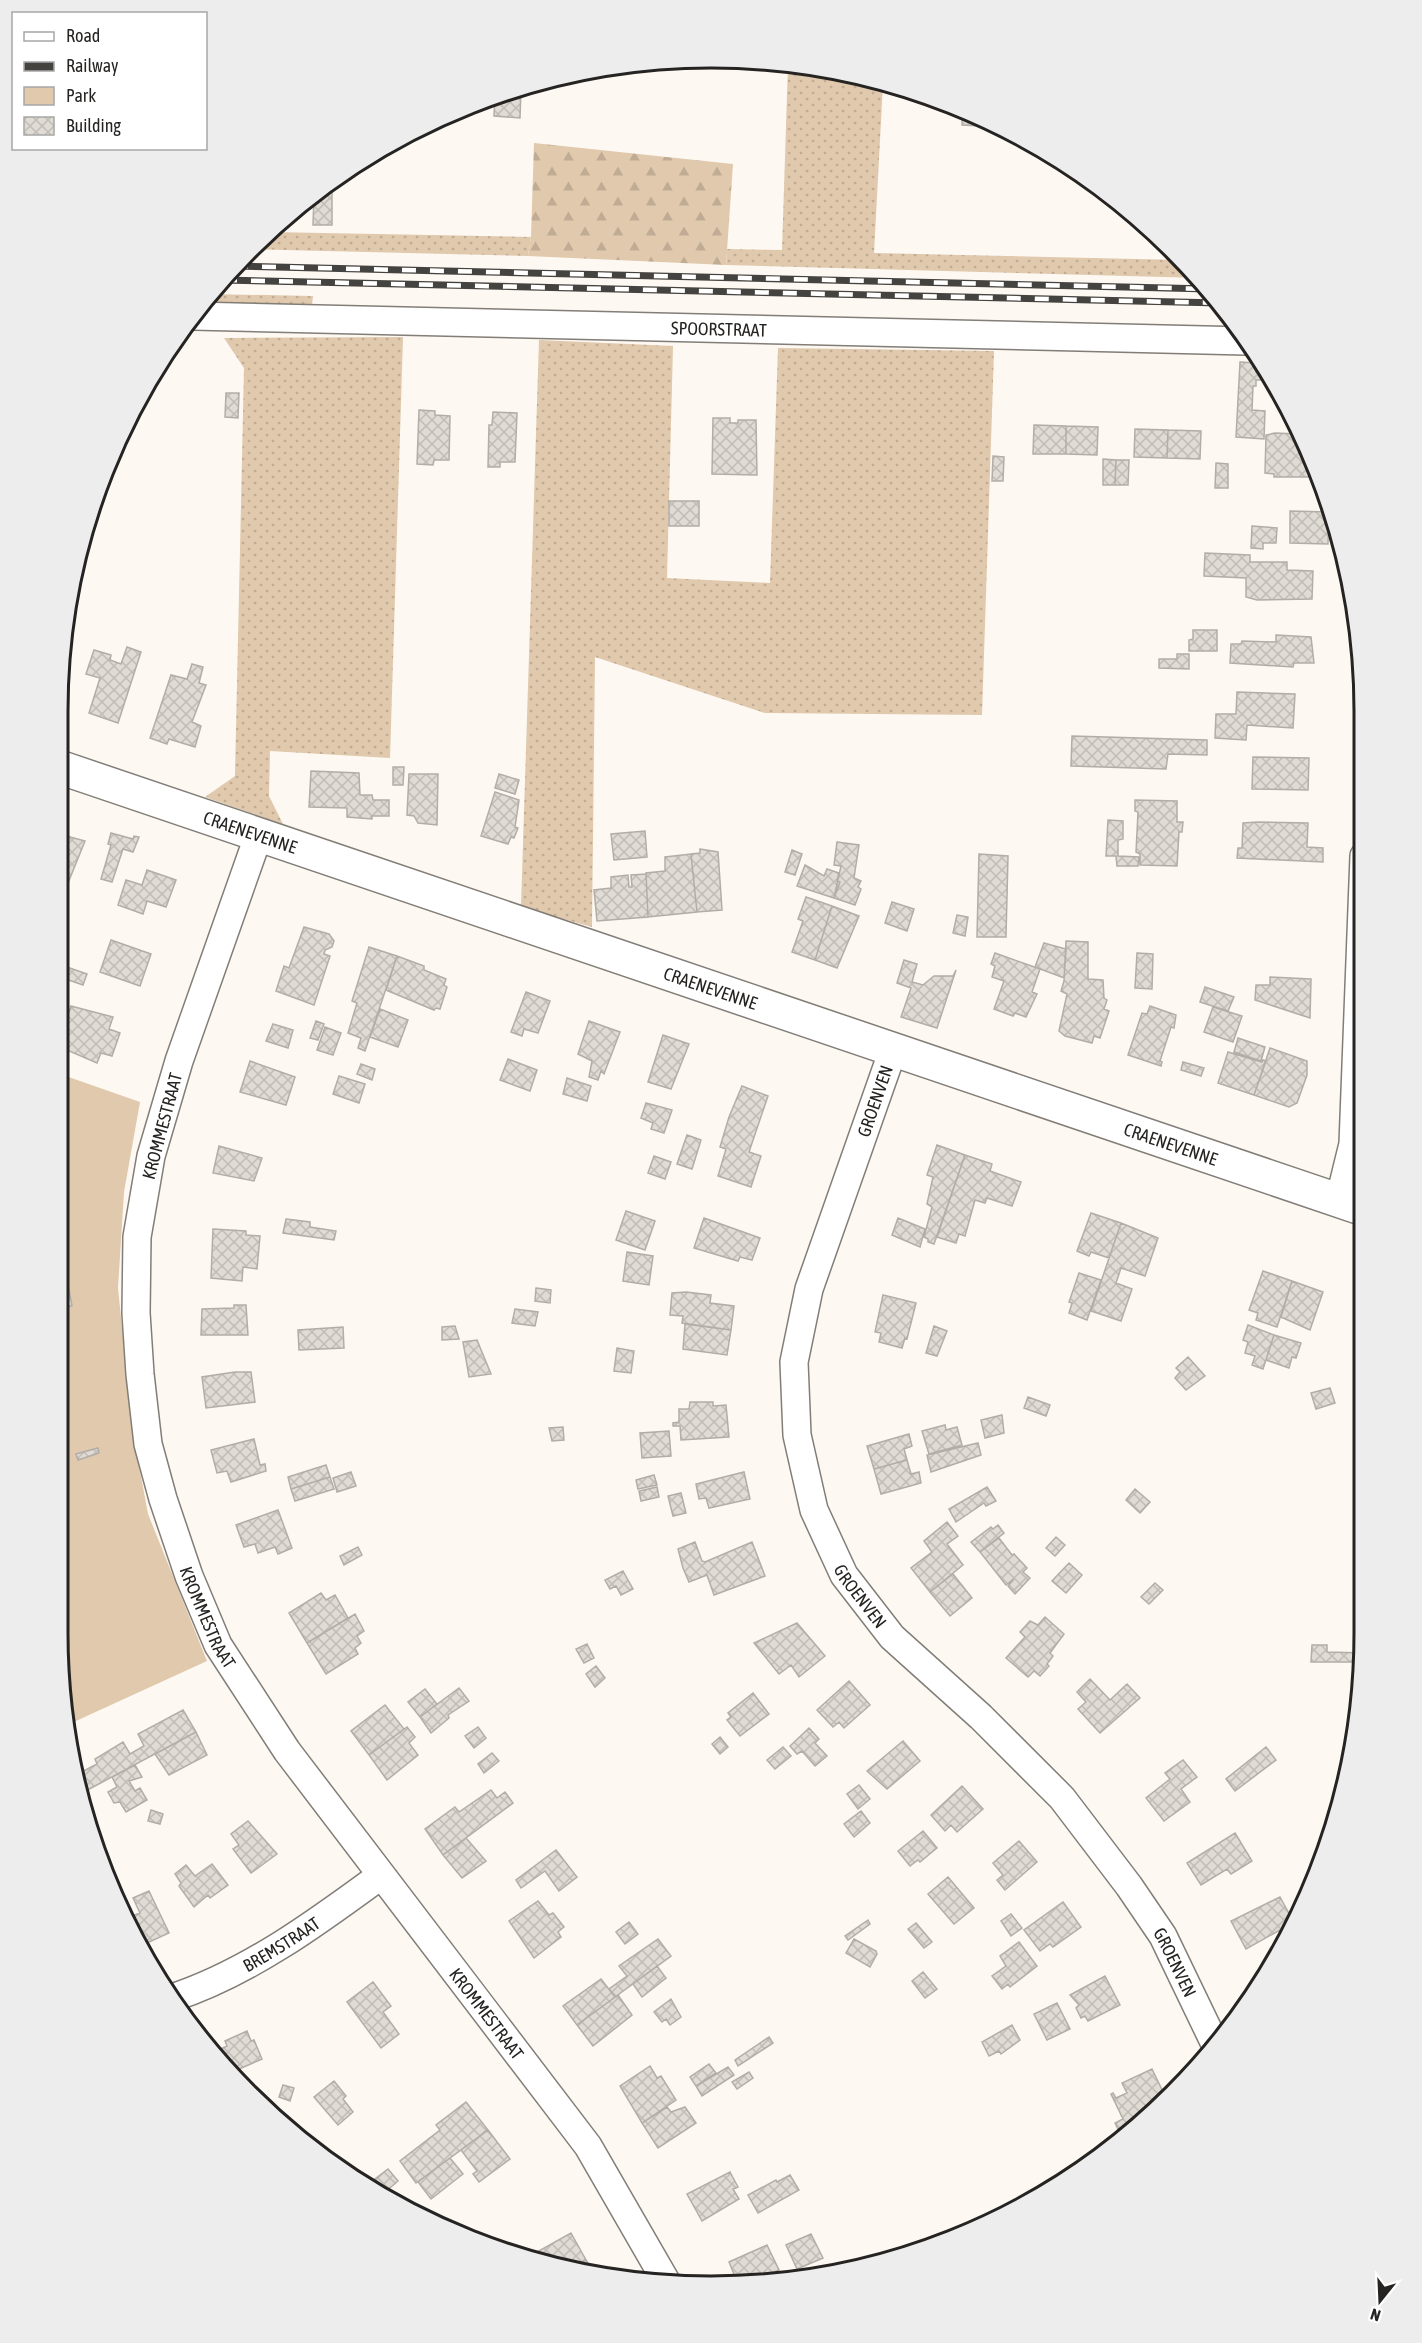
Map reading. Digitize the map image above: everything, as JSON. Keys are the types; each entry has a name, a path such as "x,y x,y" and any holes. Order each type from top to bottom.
{"street":[{"name":"SPOORSTRAAT","path":"202,317 269,326 1237,341"},
{"name":"CRAENEVENNE","path":"68,770 1351,1205"},
{"name":"KROMMESTRAAT","path":"259,834 179,1062 151,1156 138,1237 135,1313 140,1374 148,1444 163,1499 189,1576 218,1645 287,1751 588,2146 622,2201 662,2273"},
{"name":"GROENVEN","path":"893,1050 809,1289 794,1362 797,1435 814,1510 844,1575 892,1637 981,1717 1062,1798 1129,1886 1163,1936 1212,2036"},
{"path":"1351,1205 1354,1118"},
{"name":"BREMSTRAAT","path":"180,1995 196,1990 272,1951 380,1875"}],"green space":[{"path":"788,72 883,90 874,253 1170,260 1186,278 726,265 727,249 782,250"},
{"path":"534,143 733,164 726,265 528,256 531,237"},
{"path":"281,232 531,237 528,256 263,249"},
{"path":"221,294 313,296 311,313 207,310"},
{"path":"403,337 390,758 270,751 269,796 283,824 205,797 235,776 244,368 224,338"},
{"path":"539,340 673,346 667,578 770,583 778,348 994,351 982,715 765,713 595,657 592,927 521,907"},
{"path":"68,1077 140,1102 124,1192 118,1288 132,1428 148,1514 207,1661 74,1722 68,1632"}],"building":[{"path":"521,97 520,118 494,116 495,105"},
{"path":"962,118 978,126 962,125"},
{"path":"332,191 332,225 313,225 314,204"},
{"path":"1240,362 1252,363 1262,380 1256,380 1256,386 1253,386 1252,410 1265,411 1264,439 1236,437"},
{"path":"226,393 239,393 238,418 225,417"},
{"path":"419,410 435,411 435,415 450,416 449,460 434,460 433,465 417,464"},
{"path":"493,412 517,413 515,462 500,462 500,467 488,467 489,425 492,425"},
{"path":"713,418 730,418 730,423 738,423 738,420 756,420 757,475 712,474"},
{"path":"1034,425 1066,426 1066,454 1033,454"},
{"path":"1066,426 1098,427 1097,455 1066,454"},
{"path":"1135,429 1168,430 1167,458 1134,457"},
{"path":"1168,430 1201,431 1200,459 1167,458"},
{"path":"1292,434 1310,477 1274,477 1274,474 1265,473 1266,435"},
{"path":"993,456 1004,457 1003,481 992,481"},
{"path":"1103,459 1116,460 1115,485 1103,485"},
{"path":"1116,460 1129,460 1128,485 1115,485"},
{"path":"1216,463 1228,464 1228,488 1215,488"},
{"path":"669,501 699,501 699,526 669,526"},
{"path":"1290,511 1323,512 1328,530 1328,544 1290,543"},
{"path":"1252,526 1277,528 1276,543 1263,543 1263,549 1251,548"},
{"path":"1205,553 1250,555 1250,562 1287,562 1287,570 1313,571 1312,599 1257,600 1246,597 1246,578 1204,576"},
{"path":"1193,630 1217,630 1217,651 1189,651 1189,640 1193,639"},
{"path":"1276,635 1311,637 1314,663 1294,663 1293,667 1230,663 1231,644 1241,644 1242,641 1276,642"},
{"path":"127,647 141,652 118,723 89,713 100,678 86,674 94,650 111,655 110,660 121,664"},
{"path":"1177,654 1189,654 1189,669 1159,668 1159,659 1177,659"},
{"path":"192,664 203,667 199,683 206,685 192,722 201,726 195,747 169,739 167,744 150,738 171,675 187,679"},
{"path":"1237,692 1295,694 1293,728 1247,725 1246,740 1215,738 1216,714 1236,714"},
{"path":"1072,736 1207,740 1207,755 1168,754 1166,769 1071,766"},
{"path":"1253,757 1309,758 1308,790 1252,789"},
{"path":"393,767 404,767 403,785 393,785"},
{"path":"311,771 359,773 360,795 372,795 373,800 389,800 389,816 372,816 372,819 347,817 347,808 309,807"},
{"path":"409,774 438,774 437,825 418,823 414,816 407,815"},
{"path":"499,774 519,780 515,794 495,788"},
{"path":"495,792 519,800 515,827 518,828 514,838 511,837 508,844 481,836"},
{"path":"1135,800 1177,801 1177,822 1183,822 1182,832 1179,832 1177,866 1140,865 1140,854 1136,852 1138,812 1135,811"},
{"path":"1108,820 1123,821 1123,839 1118,840 1118,856 1139,857 1138,866 1117,866 1116,856 1106,856"},
{"path":"1243,823 1308,823 1307,847 1323,848 1323,862 1237,858 1238,848 1242,848"},
{"path":"645,831 647,857 614,860 611,834"},
{"path":"111,833 133,839 134,836 139,837 133,852 123,849 112,882 101,879 111,845 108,844"},
{"path":"68,836 85,841 68,883"},
{"path":"837,842 859,845 854,878 861,881 858,887 861,889 855,905 834,898 841,866 834,865"},
{"path":"700,849 718,852 722,910 697,912 691,854 700,853"},
{"path":"792,850 802,854 795,875 785,872"},
{"path":"691,854 697,912 648,917 646,873 665,871 665,857"},
{"path":"979,854 1008,856 1006,937 977,937"},
{"path":"805,865 824,876 827,869 839,873 837,881 840,882 834,898 797,886"},
{"path":"147,870 176,880 166,907 147,901 143,914 118,905 126,880 142,885"},
{"path":"646,874 648,917 597,921 594,890 611,888 611,877 628,875 629,887 632,887 631,875"},
{"path":"806,897 832,906 815,960 792,952 803,921 798,919"},
{"path":"892,902 914,909 907,931 885,923"},
{"path":"832,906 859,916 837,968 815,960"},
{"path":"957,915 968,917 965,936 953,933"},
{"path":"304,927 329,934 334,941 332,947 325,950 324,954 330,956 314,1005 276,991 284,966 289,968"},
{"path":"111,940 151,954 140,986 100,972"},
{"path":"1066,941 1088,942 1088,979 1103,980 1104,998 1107,1000 1104,1009 1109,1011 1100,1038 1094,1036 1092,1043 1065,1036 1059,1031 1067,994 1061,991 1064,981"},
{"path":"1044,943 1066,949 1064,978 1035,967"},
{"path":"369,947 397,956 365,1051 358,1048 361,1038 348,1033 357,1003 352,1001"},
{"path":"995,953 1040,969 1032,992 1037,994 1026,1017 1015,1013 1013,1016 994,1009 1004,981 992,977 995,966 991,964"},
{"path":"1137,953 1153,954 1152,989 1135,988"},
{"path":"397,956 424,966 424,970 446,979 444,985 447,987 440,1009 434,1010 386,990"},
{"path":"904,960 917,964 912,982 923,985 934,976 953,976 956,970 937,1028 901,1017 911,988 897,983"},
{"path":"68,967 87,974 83,985 68,980"},
{"path":"1270,977 1311,979 1310,1018 1255,1000 1256,985 1270,985"},
{"path":"1205,987 1234,997 1228,1011 1200,1002"},
{"path":"526,992 550,1001 538,1033 524,1029 522,1036 511,1032"},
{"path":"71,1006 113,1017 109,1029 120,1033 112,1056 101,1053 97,1063 68,1050 68,1015"},
{"path":"1150,1006 1176,1015 1174,1028 1171,1027 1160,1061 1161,1066 1128,1055 1142,1013 1147,1014"},
{"path":"1213,1007 1242,1016 1233,1042 1204,1032"},
{"path":"380,1009 408,1020 398,1047 370,1037"},
{"path":"316,1021 324,1024 318,1040 310,1038"},
{"path":"589,1021 620,1032 604,1074 601,1071 598,1080 589,1077 592,1061 578,1054"},
{"path":"273,1024 293,1030 288,1048 266,1041"},
{"path":"325,1027 341,1033 333,1055 317,1050"},
{"path":"663,1035 689,1044 671,1089 648,1082"},
{"path":"1238,1038 1265,1047 1261,1061 1234,1052"},
{"path":"1270,1048 1307,1061 1307,1075 1297,1103 1289,1107 1254,1095"},
{"path":"1228,1052 1262,1062 1266,1061 1254,1095 1218,1083"},
{"path":"508,1059 537,1070 530,1091 500,1080"},
{"path":"250,1061 295,1077 286,1105 240,1092"},
{"path":"1183,1062 1204,1068 1201,1076 1181,1070"},
{"path":"361,1064 375,1069 372,1080 357,1074"},
{"path":"339,1076 365,1084 359,1103 333,1094"},
{"path":"567,1078 591,1086 587,1101 563,1094"},
{"path":"742,1086 768,1096 749,1152 761,1156 751,1187 718,1176 726,1149 720,1147"},
{"path":"646,1103 672,1110 664,1133 651,1129 653,1123 641,1118"},
{"path":"687,1135 701,1140 692,1169 677,1164"},
{"path":"937,1145 965,1155 934,1244 928,1242 928,1239 924,1237 932,1207 927,1204 933,1177 927,1175"},
{"path":"219,1146 262,1158 254,1181 213,1173"},
{"path":"965,1155 992,1164 990,1171 1021,1182 1012,1206 987,1198 985,1203 975,1200 965,1236 959,1234 956,1243 937,1237"},
{"path":"654,1156 671,1162 665,1179 648,1173"},
{"path":"626,1211 655,1221 645,1250 616,1240"},
{"path":"1091,1213 1121,1223 1109,1258 1091,1252 1089,1256 1077,1251"},
{"path":"704,1218 760,1238 752,1260 740,1257 738,1261 694,1248"},
{"path":"898,1218 925,1229 920,1247 892,1235"},
{"path":"286,1219 310,1222 310,1227 336,1231 334,1240 283,1233"},
{"path":"1121,1223 1158,1238 1145,1276 1121,1268 1116,1283 1132,1289 1121,1321 1091,1311"},
{"path":"213,1229 246,1231 246,1235 260,1236 257,1269 243,1267 242,1281 211,1278"},
{"path":"627,1252 653,1256 649,1285 623,1281"},
{"path":"1263,1271 1292,1281 1277,1327 1256,1320 1258,1313 1249,1310"},
{"path":"1079,1273 1101,1280 1087,1320 1069,1313 1072,1303 1069,1302"},
{"path":"1292,1281 1323,1292 1310,1330 1281,1317"},
{"path":"68,1285 72,1306 68,1307"},
{"path":"536,1288 551,1290 550,1303 535,1301"},
{"path":"672,1293 711,1295 710,1303 734,1306 731,1330 682,1323 683,1316 670,1315"},
{"path":"883,1295 916,1303 907,1339 905,1338 902,1348 879,1342 881,1333 875,1332"},
{"path":"234,1305 246,1305 248,1335 201,1335 202,1309 234,1308"},
{"path":"515,1309 538,1312 535,1326 512,1323"},
{"path":"685,1324 731,1330 727,1355 683,1349"},
{"path":"1248,1325 1274,1335 1263,1369 1252,1365 1255,1356 1245,1353 1248,1342 1243,1340"},
{"path":"455,1326 459,1339 442,1340 442,1327"},
{"path":"934,1326 947,1331 937,1356 926,1353"},
{"path":"343,1327 344,1348 299,1350 298,1330"},
{"path":"1274,1335 1301,1343 1296,1358 1292,1357 1289,1368 1266,1360"},
{"path":"477,1340 491,1374 469,1377 463,1342"},
{"path":"617,1348 634,1351 631,1373 614,1371"},
{"path":"1188,1357 1205,1376 1186,1390 1175,1378 1180,1372 1176,1368"},
{"path":"251,1372 255,1402 206,1408 202,1377"},
{"path":"1330,1388 1335,1403 1316,1409 1311,1393"},
{"path":"1028,1397 1050,1405 1046,1416 1024,1408"},
{"path":"690,1402 713,1402 713,1406 726,1405 729,1437 681,1440 680,1426 673,1426 673,1423 679,1422 679,1409 689,1409"},
{"path":"1002,1415 1004,1433 985,1438 981,1420"},
{"path":"945,1425 946,1430 957,1427 962,1445 929,1454 922,1431"},
{"path":"563,1427 564,1440 552,1441 549,1428"},
{"path":"669,1431 671,1456 642,1458 640,1433"},
{"path":"909,1434 912,1446 904,1449 907,1460 874,1469 867,1446"},
{"path":"254,1439 260,1465 265,1464 266,1471 231,1482 227,1471 217,1473 211,1450"},
{"path":"978,1443 981,1455 931,1472 927,1455"},
{"path":"98,1448 99,1453 78,1460 76,1454"},
{"path":"907,1460 911,1474 919,1472 921,1483 881,1494 874,1469"},
{"path":"326,1465 330,1477 291,1489 288,1477"},
{"path":"351,1472 356,1486 337,1492 333,1478"},
{"path":"744,1472 750,1499 709,1508 706,1498 699,1499 696,1484"},
{"path":"654,1475 657,1485 638,1489 636,1480"},
{"path":"330,1477 334,1489 295,1501 291,1489"},
{"path":"657,1487 659,1497 641,1501 639,1491"},
{"path":"987,1487 996,1501 986,1506 984,1503 956,1522 949,1509"},
{"path":"1135,1489 1150,1502 1140,1513 1126,1500"},
{"path":"681,1493 686,1513 673,1516 668,1496"},
{"path":"278,1510 292,1548 278,1554 275,1547 258,1553 255,1544 244,1547 236,1525"},
{"path":"947,1522 958,1536 947,1544 963,1565 930,1592 911,1568 932,1552 924,1541"},
{"path":"998,1525 1004,1533 980,1552 971,1542 991,1527 993,1529"},
{"path":"1056,1537 1065,1545 1055,1556 1046,1548"},
{"path":"999,1538 1012,1555 1014,1554 1027,1568 1023,1572 1030,1578 1015,1594 1008,1586 1014,1579 1006,1585 980,1552"},
{"path":"695,1542 702,1561 705,1562 752,1542 765,1576 714,1595 707,1575 689,1582 683,1568 678,1549"},
{"path":"358,1547 362,1555 344,1565 340,1556"},
{"path":"1069,1563 1082,1575 1066,1593 1052,1581"},
{"path":"623,1571 633,1589 621,1595 616,1586 610,1589 605,1580"},
{"path":"953,1574 972,1598 950,1616 930,1592"},
{"path":"1155,1583 1163,1590 1149,1604 1141,1597"},
{"path":"321,1593 326,1600 335,1595 348,1618 307,1643 289,1613"},
{"path":"355,1614 364,1631 357,1636 361,1643 355,1648 358,1654 326,1674 307,1643"},
{"path":"1045,1617 1064,1634 1050,1653 1053,1656 1047,1664 1049,1666 1040,1676 1034,1671 1028,1677 1006,1658 1025,1637 1020,1632 1030,1621 1038,1625"},
{"path":"797,1623 825,1656 799,1677 791,1665 779,1674 754,1643"},
{"path":"587,1644 594,1658 584,1663 576,1649"},
{"path":"1312,1645 1327,1645 1327,1652 1354,1653 1353,1662 1311,1662"},
{"path":"596,1666 605,1678 595,1687 586,1674"},
{"path":"1090,1679 1110,1700 1127,1684 1140,1698 1100,1733 1078,1709 1086,1702 1077,1692"},
{"path":"849,1681 870,1705 844,1728 839,1722 833,1727 817,1710"},
{"path":"459,1688 469,1701 448,1715 449,1718 431,1733 420,1717"},
{"path":"425,1689 437,1704 420,1717 408,1702"},
{"path":"753,1693 769,1714 740,1736 727,1720 731,1717 728,1713"},
{"path":"385,1705 404,1729 369,1755 351,1731"},
{"path":"183,1710 196,1732 87,1790 83,1771 97,1764 95,1759 123,1742 130,1754 144,1746 138,1734"},
{"path":"407,1727 415,1737 409,1743 418,1755 387,1780 369,1755"},
{"path":"478,1727 486,1738 474,1748 465,1736"},
{"path":"809,1728 819,1739 815,1743 827,1756 815,1766 802,1751 797,1754 790,1746"},
{"path":"196,1732 207,1755 169,1775 155,1754"},
{"path":"720,1737 728,1747 720,1754 712,1744"},
{"path":"903,1741 920,1761 887,1789 867,1771"},
{"path":"783,1747 791,1756 775,1769 767,1760"},
{"path":"1266,1747 1276,1760 1235,1791 1226,1779"},
{"path":"492,1753 499,1761 484,1773 478,1764"},
{"path":"1183,1760 1197,1777 1181,1789 1190,1802 1164,1821 1146,1798 1170,1779 1165,1773"},
{"path":"135,1765 142,1777 129,1781 135,1791 140,1788 147,1800 126,1812 120,1802 114,1803 108,1792 117,1787 112,1777"},
{"path":"859,1785 870,1799 858,1809 847,1794"},
{"path":"962,1786 983,1809 957,1832 951,1825 945,1831 931,1815"},
{"path":"491,1790 497,1798 505,1792 513,1803 443,1855 425,1829 455,1807 459,1812"},
{"path":"151,1810 163,1814 160,1824 148,1821"},
{"path":"861,1811 870,1823 854,1837 844,1824"},
{"path":"248,1821 277,1854 251,1873 233,1849 239,1845 231,1834"},
{"path":"923,1831 937,1848 920,1862 918,1860 910,1866 898,1851"},
{"path":"1235,1833 1252,1861 1231,1874 1227,1869 1201,1885 1187,1863"},
{"path":"466,1838 486,1861 462,1878 443,1855"},
{"path":"1019,1841 1037,1862 1005,1890 997,1880 1003,1875 993,1863"},
{"path":"556,1850 577,1877 559,1891 545,1871 521,1888 516,1880"},
{"path":"212,1864 228,1885 210,1898 208,1895 194,1907 179,1886 181,1883 175,1874 186,1865 195,1876"},
{"path":"948,1877 974,1908 954,1924 928,1894"},
{"path":"149,1891 169,1933 148,1943 133,1916 140,1913 133,1898"},
{"path":"1280,1897 1289,1914 1281,1929 1246,1949 1231,1921"},
{"path":"538,1901 549,1915 553,1913 564,1927 558,1932 561,1937 534,1958 509,1921"},
{"path":"1063,1902 1081,1927 1053,1947 1050,1944 1040,1951 1024,1930"},
{"path":"1011,1914 1022,1928 1011,1936 1001,1921"},
{"path":"868,1920 870,1924 848,1940 845,1936"},
{"path":"629,1922 638,1934 625,1944 616,1932"},
{"path":"916,1923 932,1942 924,1948 908,1929"},
{"path":"658,1939 671,1956 615,1997 609,1989 627,1976 619,1966"},
{"path":"854,1939 876,1951 877,1954 870,1967 846,1953"},
{"path":"1019,1942 1037,1966 1010,1987 1008,1984 1002,1989 992,1976 1006,1966 1000,1956"},
{"path":"657,1966 666,1978 642,1997 633,1984"},
{"path":"923,1972 937,1989 925,1998 912,1981"},
{"path":"1105,1976 1120,2005 1088,2021 1085,2016 1081,2018 1076,2008 1079,2005 1070,1995"},
{"path":"601,1979 615,1997 577,2025 563,2006"},
{"path":"373,1982 391,2006 383,2012 399,2034 381,2048 347,2002"},
{"path":"618,1995 632,2015 593,2046 577,2025"},
{"path":"671,1999 681,2017 670,2025 666,2019 662,2022 654,2012"},
{"path":"1057,2003 1070,2029 1047,2040 1034,2014"},
{"path":"1012,2025 1020,2040 1001,2054 999,2051 989,2056 982,2042"},
{"path":"247,2031 251,2041 254,2040 262,2059 239,2069 221,2049 227,2046 225,2041"},
{"path":"769,2037 773,2043 738,2066 735,2060"},
{"path":"709,2064 716,2073 696,2086 690,2077"},
{"path":"650,2066 657,2078 661,2076 676,2100 642,2123 620,2086"},
{"path":"728,2067 734,2075 702,2096 696,2086"},
{"path":"1152,2069 1162,2090 1118,2130 1115,2123 1123,2119 1111,2094 1113,2093 1116,2098 1127,2093 1122,2083"},
{"path":"749,2072 753,2078 737,2089 732,2082"},
{"path":"334,2081 346,2096 343,2099 353,2112 338,2125 314,2097"},
{"path":"283,2085 294,2088 290,2101 279,2097"},
{"path":"466,2102 488,2130 416,2183 400,2161 440,2130 436,2125"},
{"path":"667,2107 671,2112 685,2107 696,2123 658,2148 642,2123"},
{"path":"488,2130 510,2159 479,2182 473,2174 477,2171 461,2150"},
{"path":"450,2158 463,2174 431,2199 418,2182"},
{"path":"388,2169 398,2181 389,2189 375,2179"},
{"path":"730,2172 738,2187 733,2189 739,2199 702,2221 687,2194"},
{"path":"790,2175 799,2190 758,2213 748,2195"},
{"path":"571,2233 586,2260 582,2262 537,2252"},
{"path":"811,2234 823,2258 797,2269 786,2245"},
{"path":"767,2245 779,2270 734,2275 729,2262"}],"railway":[{"path":"246,266 1196,289"},
{"path":"233,280 1208,303"}]}
